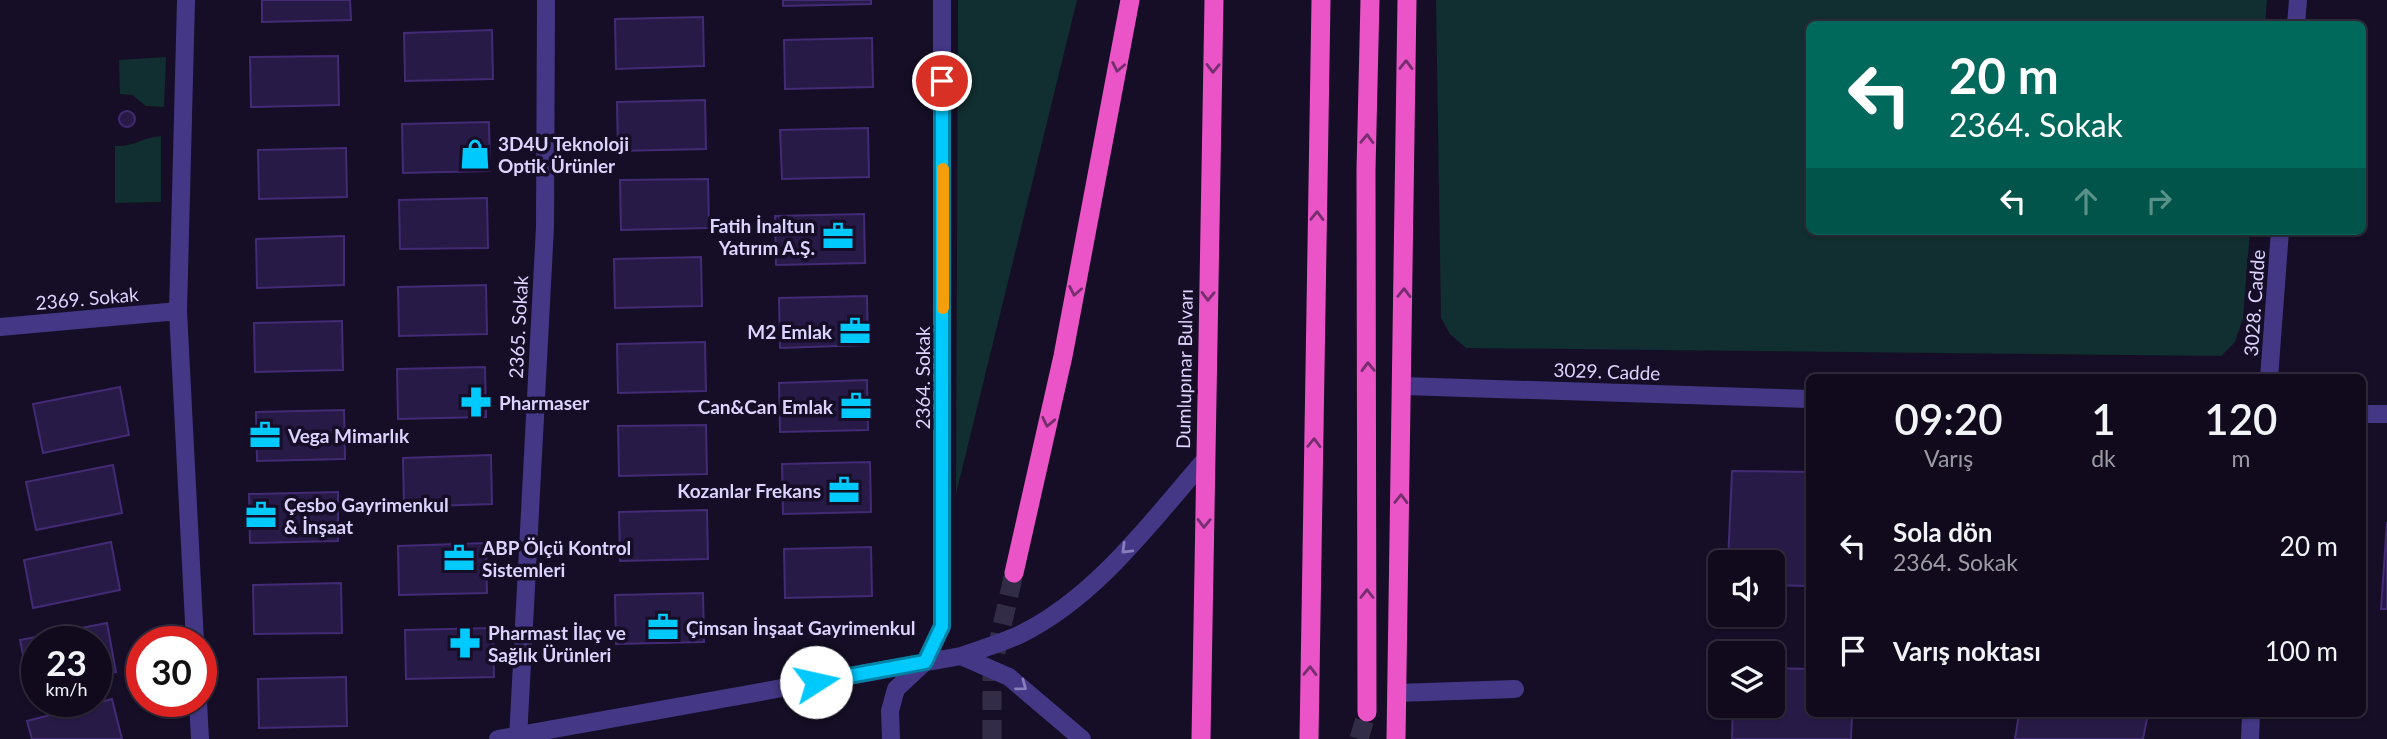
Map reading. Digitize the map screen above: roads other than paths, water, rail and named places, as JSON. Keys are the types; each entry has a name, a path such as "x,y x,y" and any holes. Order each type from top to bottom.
{"highway":[{"path":"1014,573 1063,356 1130,0"},
{"name":"Dumlupınar Bulvarı","path":"1201,739 1214,0"},
{"path":"1309,739 1321,0"},
{"path":"1367,712 1366,170 1370,0"},
{"path":"1396,739 1407,0"}],"street":[{"path":"186,0 178,311 194,626"},
{"name":"2365. Sokak","path":"518,738 545,227 546,0"},
{"name":"2364. Sokak","path":"891,739 890,711 896,689 925,662 942,626 942,0"},
{"path":"2297,21 2298,0"},
{"name":"3028. Cadde","path":"2269,374 2280,235"},
{"name":"2369. Sokak","path":"0,327 178,311"},
{"name":"3029. Cadde","path":"1403,386 1806,399"},
{"path":"2366,414 2387,414"},
{"path":"498,739 518,738 961,656 1022,634 1074,600 1134,541 1204,461"},
{"path":"961,656 1009,677 1082,739"},
{"path":"1397,693 1515,689"},
{"path":"199,717 200,739"},
{"path":"2250,739 2251,717"}],"tunnel":[{"path":"992,739 992,670 1014,573"},
{"path":"1359,739 1367,712"}],"place":[{"name":"3D4U Teknoloji Optik Ürünler","path":"475,154"},
{"name":"Fatih İnaltun Yatırım A.Ş.","path":"838,236"},
{"name":"M2 Emlak","path":"855,331"},
{"name":"Pharmaser","path":"476,402"},
{"name":"Can&Can Emlak","path":"856,406"},
{"name":"Vega Mimarlık","path":"265,435"},
{"name":"Kozanlar Frekans","path":"844,490"},
{"name":"Çesbo Gayrimenkul & İnşaat","path":"261,515"},
{"name":"ABP Ölçü Kontrol Sistemleri","path":"459,558"},
{"name":"Çimsan İnşaat Gayrimenkul","path":"663,627"},
{"name":"Pharmast İlaç ve Sağlık Ürünleri","path":"465,643"}]}
